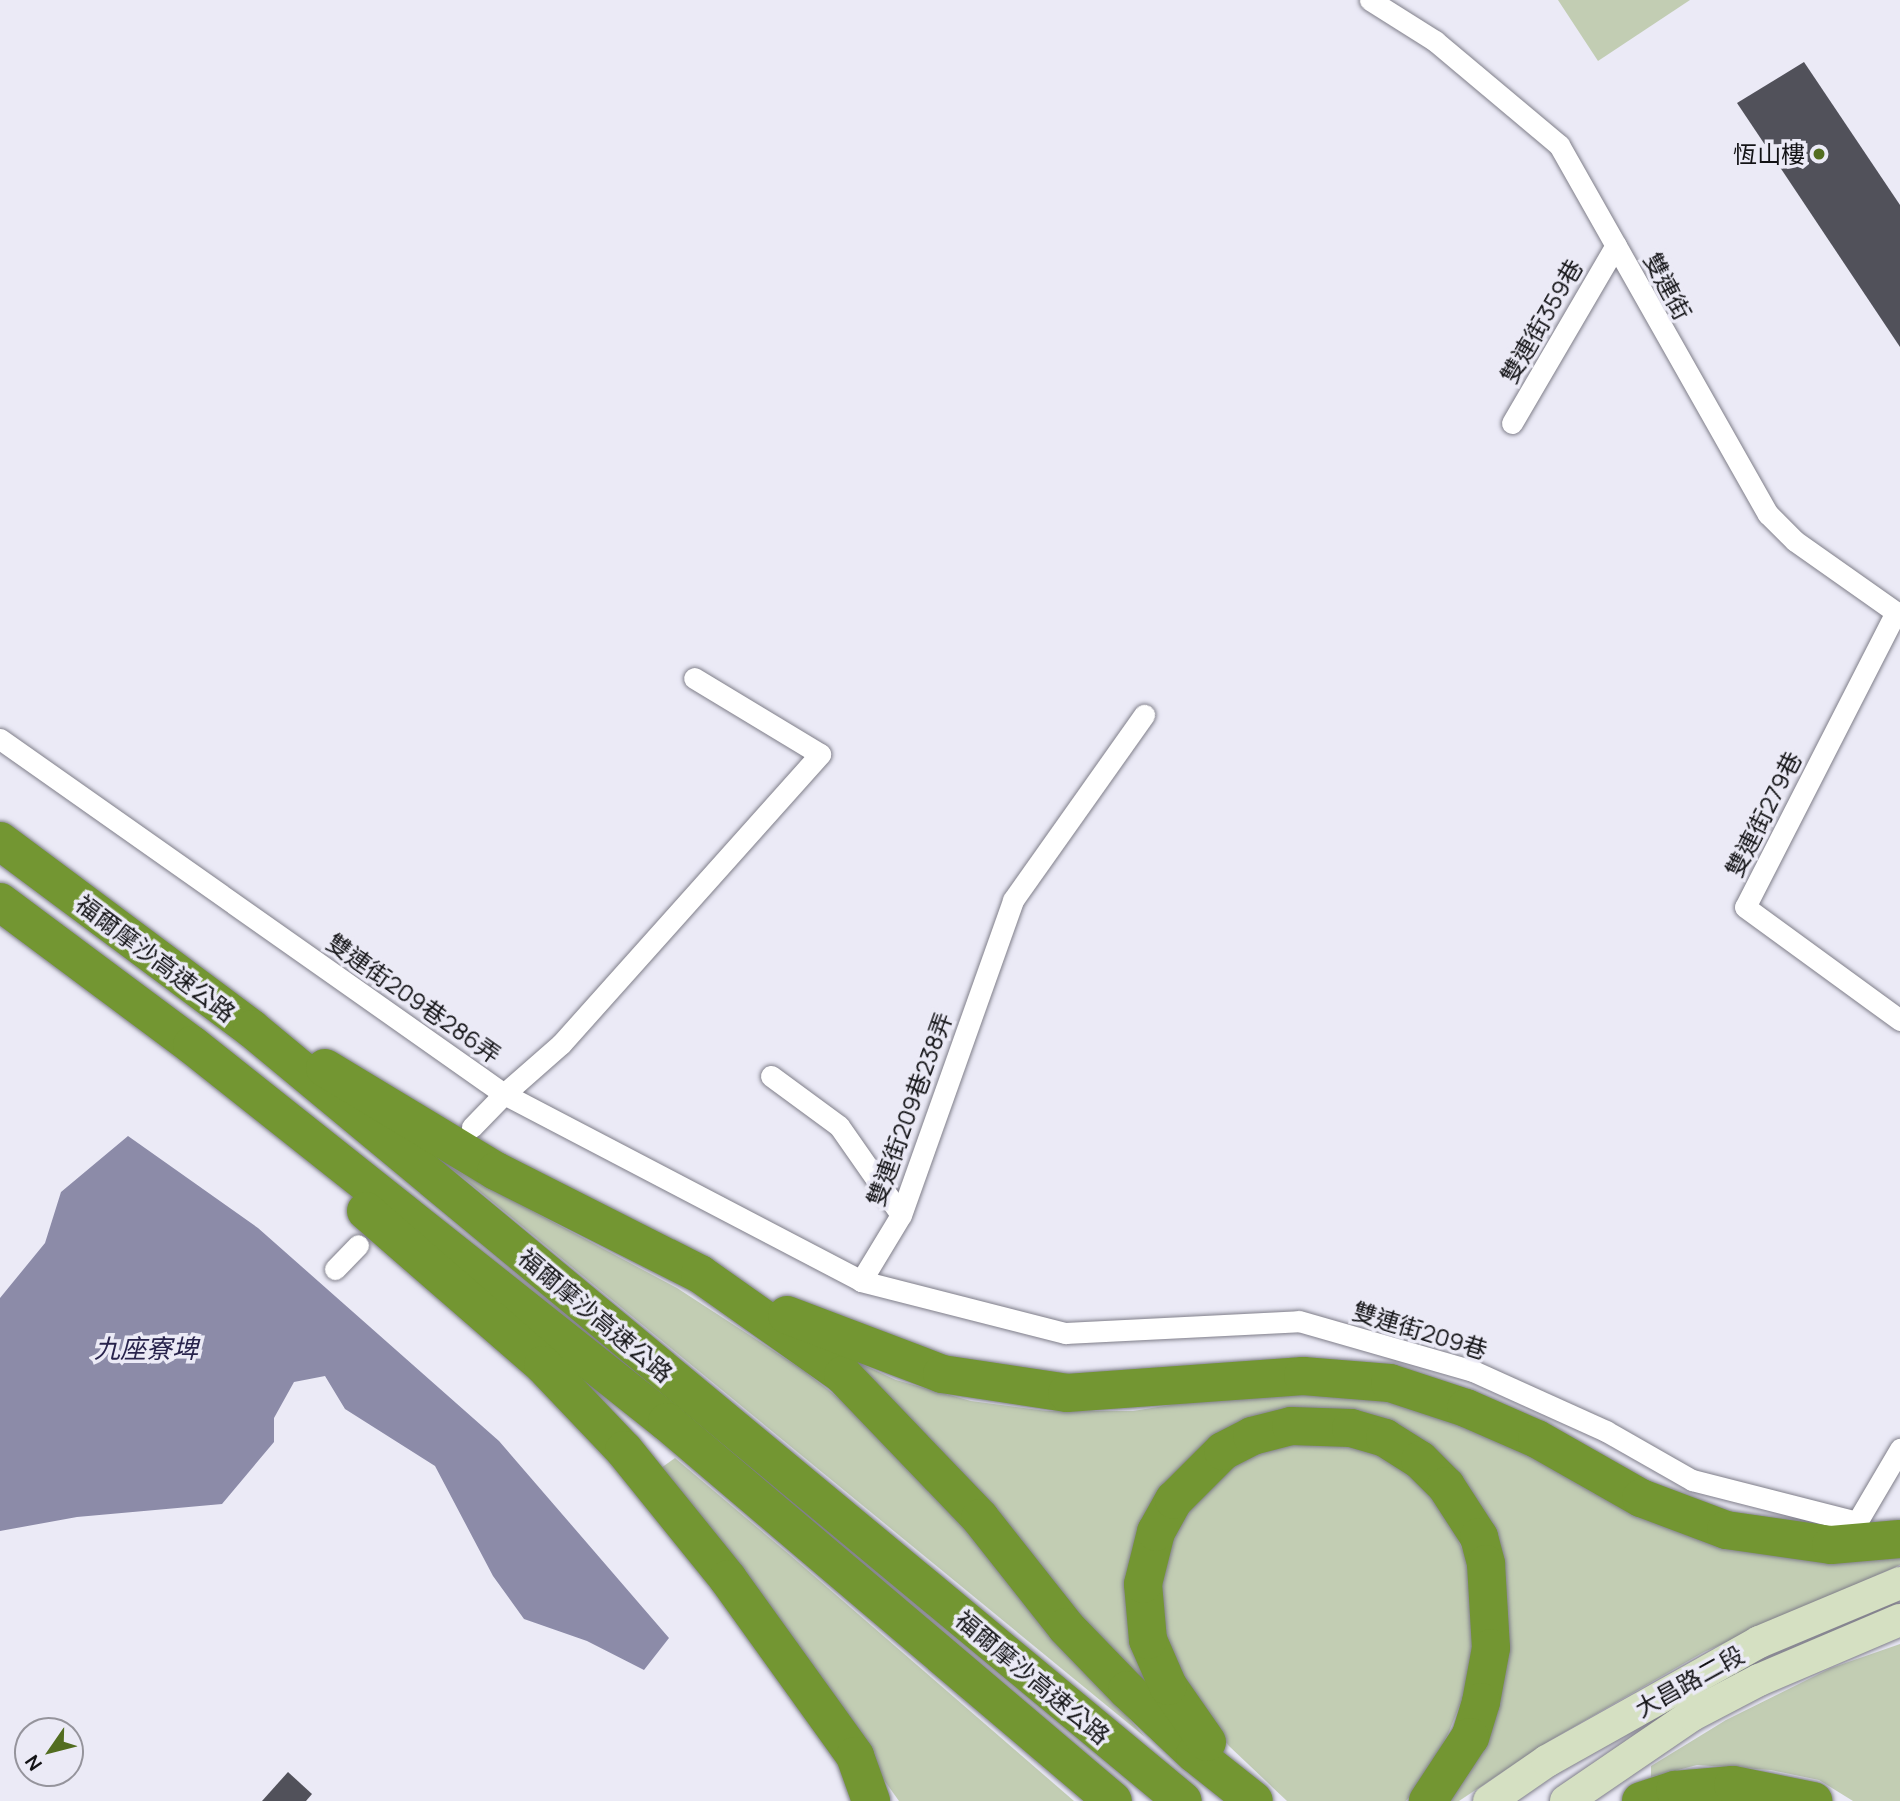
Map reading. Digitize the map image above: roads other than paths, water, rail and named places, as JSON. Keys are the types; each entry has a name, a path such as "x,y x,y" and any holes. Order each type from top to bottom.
{"highway":[{"name":"福爾摩沙高速公路","path":"0,841 252,1029 1183,1801"},
{"name":"福爾摩沙高速公路","path":"0,902 192,1045 667,1422 1113,1801"},
{"path":"252,1029 356,1084 496,1171 700,1274 824,1332 942,1374 1067,1393 1303,1376 1390,1384 1478,1413 1537,1439 1641,1498 1726,1530 1831,1545 1900,1539"},
{"path":"192,1045 408,1251 543,1365 625,1450 728,1579 885,1801"},
{"path":"700,1274 843,1375 980,1518 1066,1627 1195,1754 1251,1799"},
{"path":"1251,1799 1168,1686 1148,1640 1143,1584 1156,1532 1195,1475 1223,1451 1252,1436 1317,1425 1351,1428 1385,1438 1420,1460 1446,1486 1479,1537 1486,1564 1491,1648 1481,1702 1470,1737 1428,1801"},
{"path":"855,1756 871,1801"},
{"path":"1641,1801 1675,1790 1733,1785 1813,1801"}],"main road":[{"name":"大昌路二段","path":"1489,1801 1547,1761 1759,1642 1900,1583"},
{"name":"大昌路二段","path":"1566,1801 1692,1715 1759,1680 1900,1620"}],"street":[{"name":"雙連街","path":"1370,0 1435,41 1559,145 1768,514 1794,541 1898,613"},
{"name":"雙連街359巷","path":"1512,423 1616,246"},
{"name":"雙連街279巷","path":"1898,613 1745,907 1900,1020"},
{"name":"雙連街209巷286弄","path":"0,739 504,1094 561,1044 820,754 694,678"},
{"name":"雙連街209巷238弄","path":"861,1281 901,1215 1013,900 1144,715"},
{"path":"771,1076 839,1126 901,1215"},
{"path":"472,1127 504,1094 861,1281"},
{"path":"335,1269 358,1245"},
{"name":"雙連街209巷","path":"861,1281 1065,1333 1298,1321 1473,1371 1606,1432 1692,1480 1857,1522 1900,1449"}],"water":[{"name":"九座寮埤","path":"128,1136 258,1228 499,1441 669,1638 644,1670 587,1641 524,1619 493,1576 435,1466 345,1409 325,1376 294,1382 274,1418 274,1442 222,1504 77,1517 0,1531 0,1298 45,1243 61,1192"}],"place":[{"name":"恆山樓","path":"1819,154"}]}
